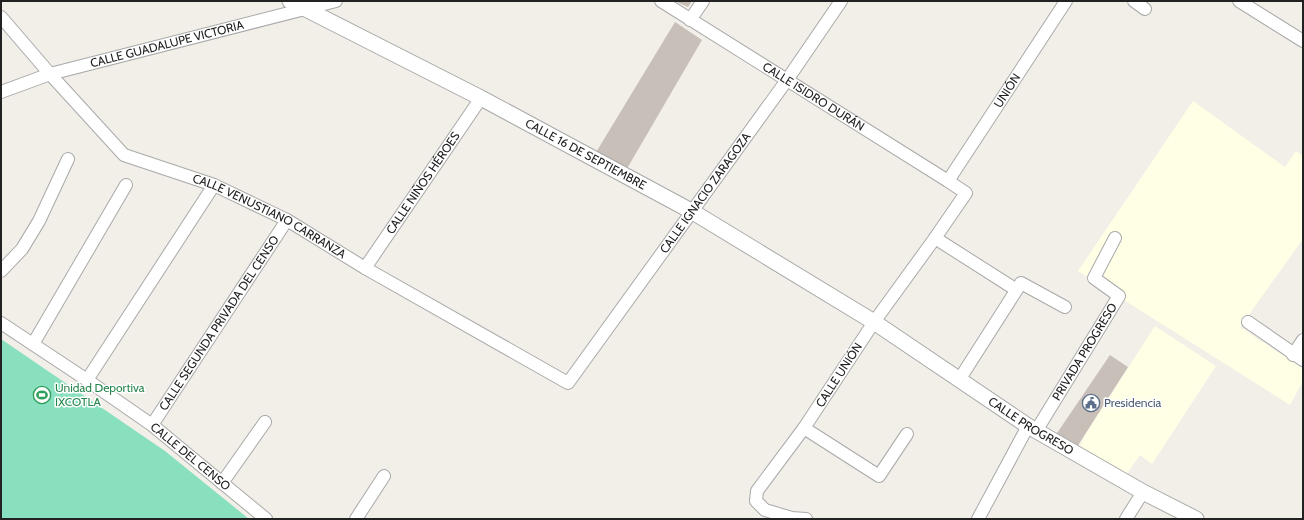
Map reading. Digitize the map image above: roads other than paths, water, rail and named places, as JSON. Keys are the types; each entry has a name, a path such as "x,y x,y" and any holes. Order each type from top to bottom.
{"street":[{"name":"CALLE 16 DE SEPTIEMBRE","path":"290,1 481,98 693,212 874,322"},
{"name":"CALLE GUADALUPE VICTORIA","path":"1,92 50,74 336,1"},
{"name":"CALLE ISIDRO DURÁN","path":"661,1 966,193 935,238"},
{"path":"690,20 703,1"},
{"name":"CALLE IGNACIO ZARAGOZA","path":"568,383 693,212 841,1"},
{"name":"UNIÓN","path":"948,181 1066,1"},
{"path":"1134,1 1145,9"},
{"path":"1238,1 1303,42"},
{"name":"CALLE VENUSTIANO CARRANZA","path":"1,17 50,74 124,155 214,185 286,220 365,268 568,383"},
{"name":"CALLE NIÑOS HÉROES","path":"365,268 481,98"},
{"path":"1,271 22,249 39,221 68,160"},
{"path":"33,344 126,185"},
{"path":"87,380 214,185"},
{"name":"CALLE SEGUNDA PRIVADA DEL CENSO","path":"152,425 286,220"},
{"path":"874,322 935,238 1016,290"},
{"name":"PRIVADA PROGRESO","path":"1032,429 1119,296 1094,278 1115,238"},
{"path":"959,380 1021,283 1065,307"},
{"name":"CALLE PROGRESO","path":"874,322 1032,429 1143,492 1196,519"},
{"name":"CALLE UNIÓN","path":"806,519 792,518 765,510 756,501 757,491 804,428 874,322"},
{"path":"1248,322 1298,358 1303,340"},
{"name":"CALLE DEL CENSO","path":"1,323 152,425 266,519"},
{"path":"222,483 265,422"},
{"path":"804,428 879,476 907,434"},
{"path":"978,519 1032,429"},
{"path":"356,519 384,476"},
{"path":"1126,519 1143,492"}],"place":[{"name":"Unidad Deportiva IXCOTLA","path":"42,395"},
{"name":"Presidencia","path":"1091,403"}]}
